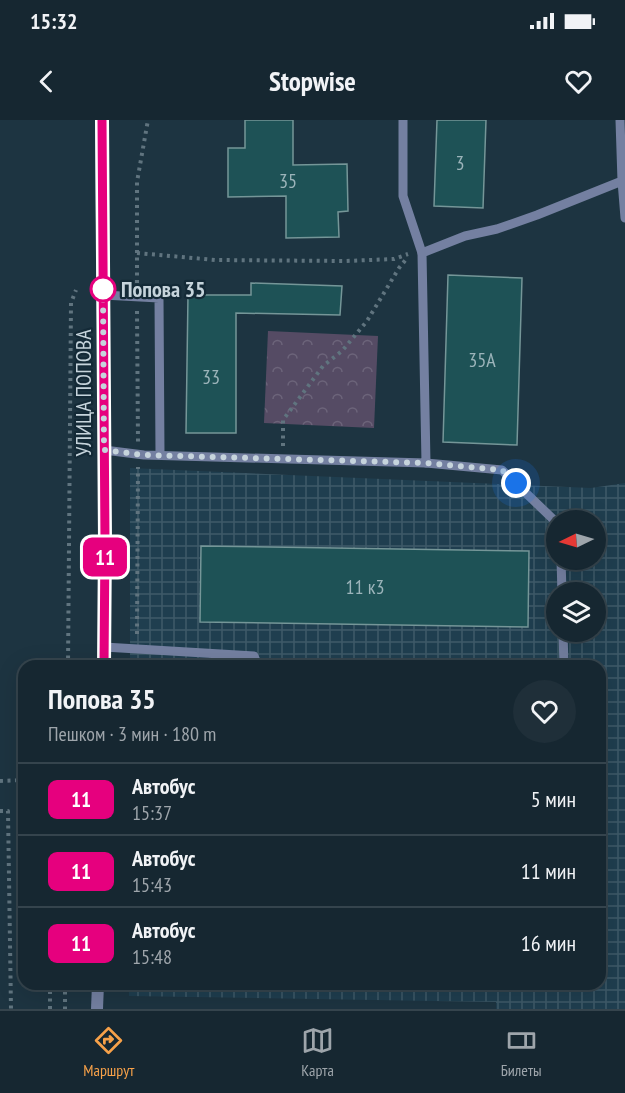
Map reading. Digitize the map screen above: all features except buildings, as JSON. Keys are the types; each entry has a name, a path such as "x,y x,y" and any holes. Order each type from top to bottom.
{"street":[{"name":"УЛИЦА ПОПОВА","path":"102,120 104,660"},
{"path":"98,990 98,1009"}],"lane":[{"path":"403,120 403,196 422,253 426,463"},
{"path":"620,120 625,218"},
{"path":"422,253 465,236 497,229 537,215 622,181"},
{"path":"103,295 159,298 160,455"},
{"path":"104,450 160,455 426,463 502,470 546,512"},
{"path":"563,642 564,660"},
{"path":"104,647 254,656 256,660"}],"path":[{"path":"136,649 137,182 148,120"},
{"path":"137,253 215,260 346,261 394,259 412,253 399,268 367,321 342,351 323,366 283,420 282,459"},
{"path":"68,660 70,303 76,290"},
{"path":"0,781 18,780"},
{"path":"0,811 8,811 11,1009"},
{"path":"50,990 50,1009"},
{"path":"65,990 65,1009"}],"shaded area":[{"path":"130,468 591,488 625,483 625,1009 496,1009 496,1002 129,996 129,990 606,990 606,660 130,660"}],"green space":[{"path":"268,331 378,336 374,428 264,423"}],"bus line":[{"name":"11","path":"102,120 104,660"}],"place":[{"name":"Попова 35","path":"103,289"}],"route":[{"path":"103,289 104,450 144,455 426,463 502,470 516,483"}]}
